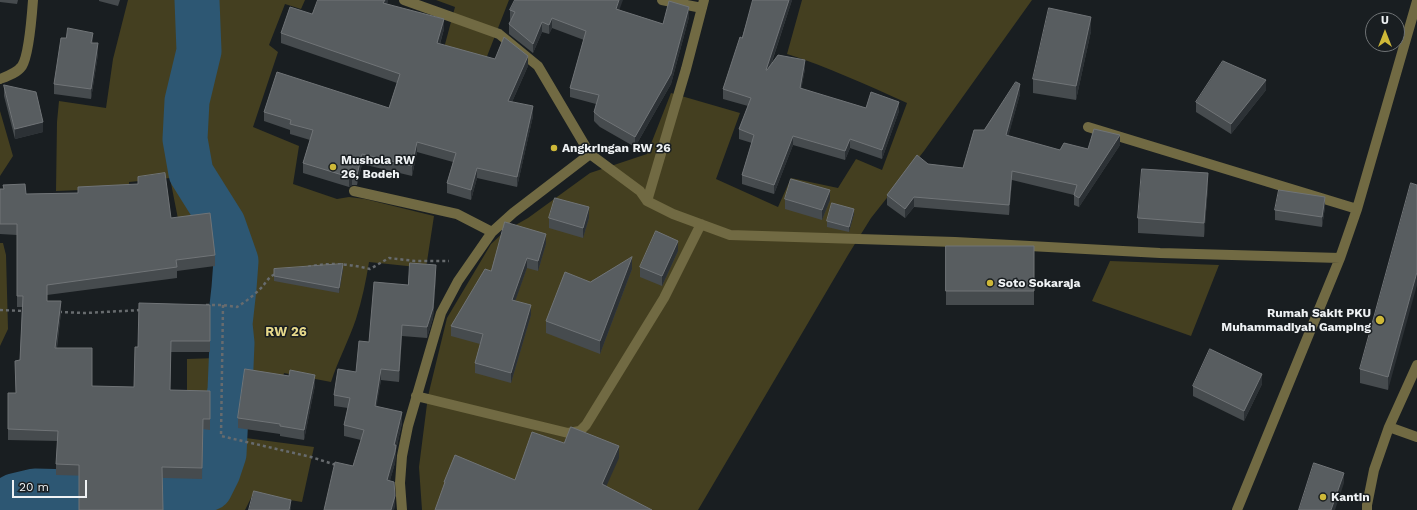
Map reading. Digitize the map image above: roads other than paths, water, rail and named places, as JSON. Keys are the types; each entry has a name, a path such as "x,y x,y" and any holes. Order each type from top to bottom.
{"street":[{"path":"0,79 11,75 22,66 30,28 33,0"},
{"path":"404,0 499,34 538,66 590,154 640,191 647,201 673,214 730,235 956,242 1160,253 1340,258"},
{"path":"647,201 686,69 703,4 662,0"},
{"path":"1237,510 1340,258 1357,209 1417,1"},
{"path":"1088,127 1357,209"},
{"path":"402,510 400,483 402,456 408,426 442,313 458,281 466,267 492,232 513,213 590,154"},
{"path":"354,191 457,214 492,232"},
{"path":"416,396 568,433 580,431 586,425 664,298 701,224"},
{"path":"1367,510 1374,470 1389,427 1417,365"},
{"path":"1389,427 1417,437"}],"waterway":[{"path":"0,504 14,496 35,491 194,495 210,488 218,472 224,454 226,414 230,390 232,343 230,324 236,261 223,224 191,173 185,139 187,101 199,51 197,0"}],"place":[{"name":"Angkringan RW 26","path":"554,148"},
{"name":"Mushola RW 26, Bodeh","path":"333,167"},
{"name":"Soto Sokaraja","path":"990,283"},
{"name":"Rumah Sakit PKU Muhammadiyah Gamping","path":"1380,320"},
{"name":"Kantin","path":"1323,497"}],"district":[{"name":"RW 26","path":"286,332"}]}
